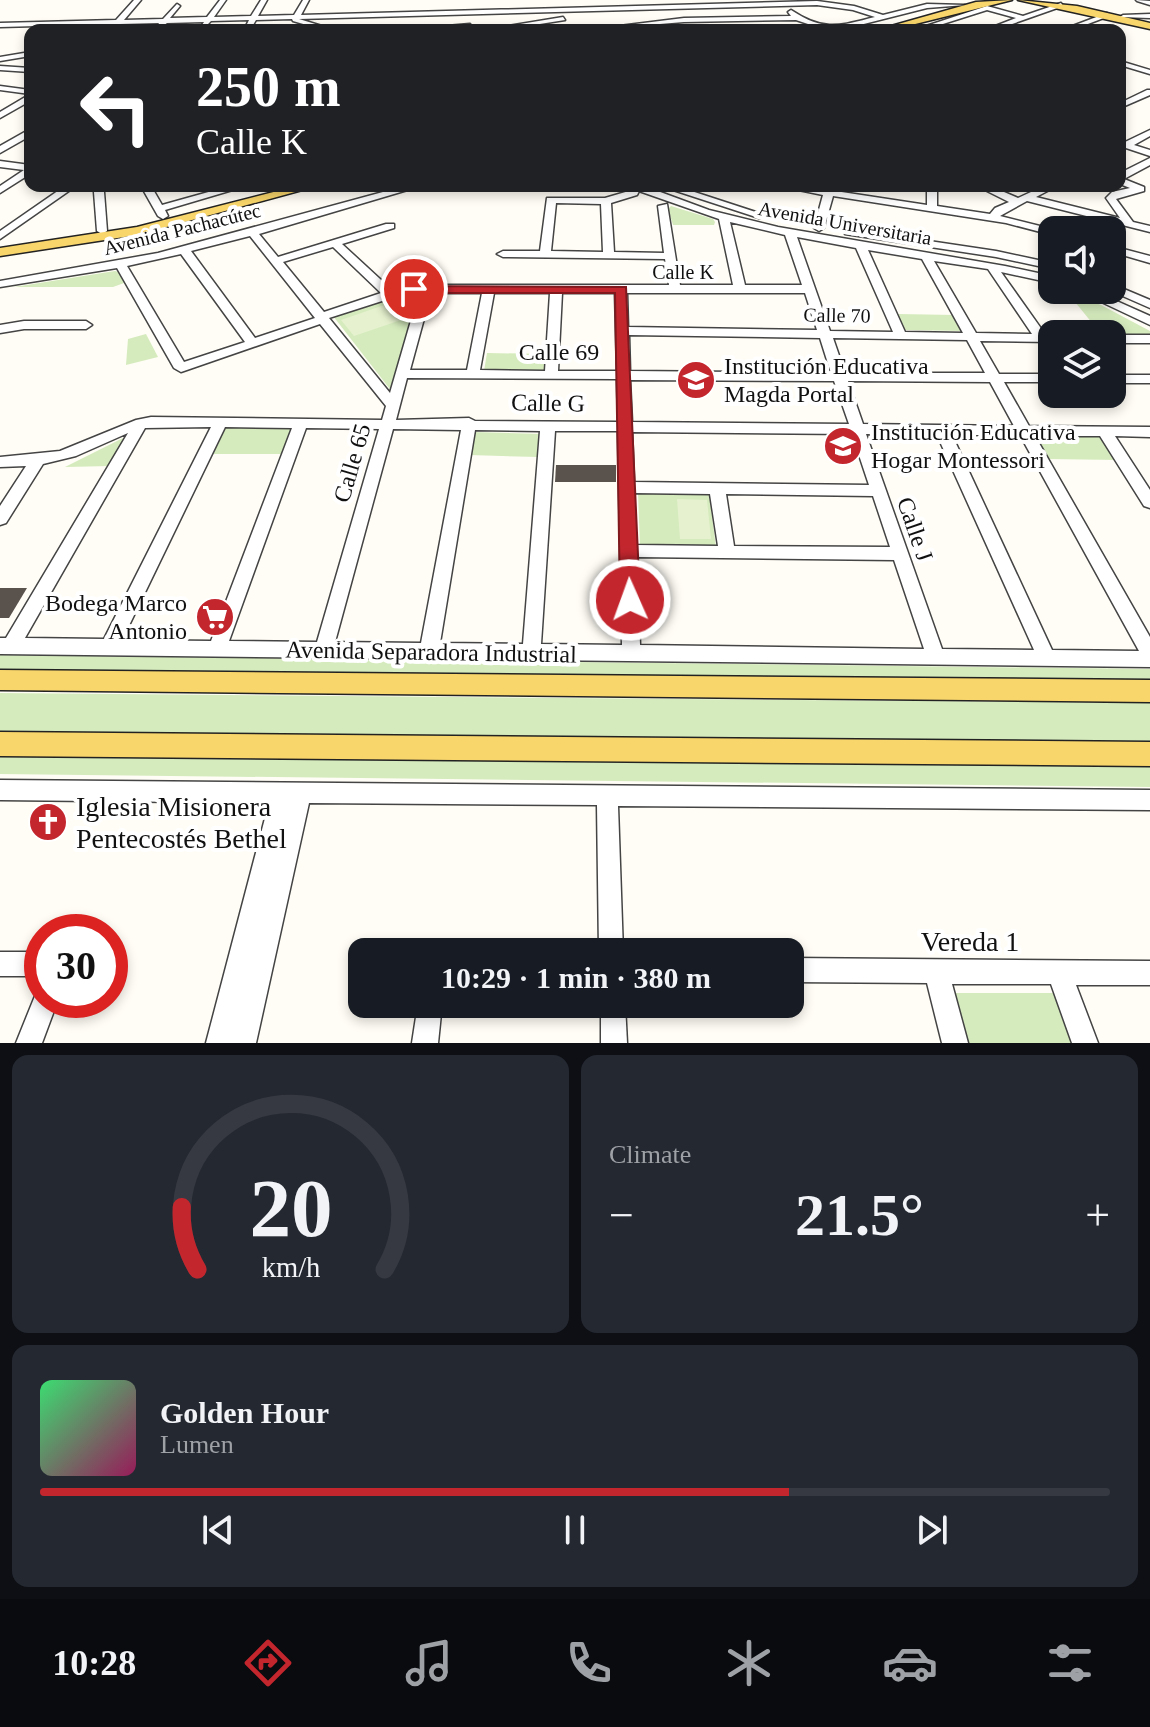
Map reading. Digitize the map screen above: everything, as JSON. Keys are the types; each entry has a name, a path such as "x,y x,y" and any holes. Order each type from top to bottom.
{"main road":[{"path":"901,24 963,13 975,0"},
{"path":"912,24 1008,0"},
{"path":"1022,0 1057,1 1123,17 1150,19"},
{"path":"1057,1 1107,15 1150,19"},
{"name":"Avenida Pachacútec","path":"0,243 102,231 162,214 271,192"},
{"name":"Avenida Pachacútec","path":"0,252 137,231 288,192"},
{"name":"Avenida Separadora Industrial","path":"0,680 1150,691"},
{"path":"0,744 1150,754"}],"street":[{"path":"116,24 138,0"},
{"path":"206,24 223,0"},
{"path":"250,24 264,0"},
{"path":"296,18 306,0"},
{"path":"553,0 587,10"},
{"path":"531,24 626,10 654,0"},
{"path":"906,0 963,13"},
{"path":"1139,0 1150,3"},
{"path":"1004,24 1024,18 1057,1"},
{"path":"173,24 474,12 626,10 779,2 830,4 882,17"},
{"path":"779,2 797,18"},
{"path":"162,24 177,6"},
{"path":"855,24 927,6"},
{"path":"675,8 684,20 695,24"},
{"path":"933,24 987,8 1024,18"},
{"path":"296,18 344,12 455,13"},
{"path":"471,24 474,12"},
{"path":"1082,24 1107,15"},
{"path":"1123,17 1150,19"},
{"path":"296,18 314,24"},
{"path":"646,24 684,20 797,18 814,24"},
{"path":"567,19 577,24"},
{"path":"0,25 24,24"},
{"path":"38,24 89,24"},
{"path":"0,64 24,56"},
{"path":"1126,66 1150,61"},
{"path":"0,64 24,69"},
{"path":"1126,66 1150,72"},
{"path":"0,88 24,96"},
{"path":"1126,101 1150,92"},
{"path":"0,115 24,101"},
{"path":"1126,103 1140,105"},
{"path":"1126,143 1150,133"},
{"path":"0,150 24,138"},
{"path":"1126,145 1150,153"},
{"path":"1126,175 1150,161"},
{"path":"0,164 24,170"},
{"path":"0,190 24,174"},
{"path":"1126,182 1141,189 1111,198 1129,223"},
{"path":"0,236 62,192"},
{"path":"99,192 102,231"},
{"path":"149,192 162,214"},
{"name":"Avenida Pachacútec","path":"162,214 216,192"},
{"path":"229,192 237,201"},
{"name":"Avenida Pachacútec","path":"0,284 121,266 253,233 395,192"},
{"path":"545,255 551,200 606,201 628,196 631,192"},
{"name":"Avenida Universitaria","path":"652,192 724,218 790,233 1038,277"},
{"name":"Avenida Universitaria","path":"684,192 728,207 819,228 1038,263"},
{"path":"819,228 829,192"},
{"path":"844,192 993,217 1038,228"},
{"path":"884,201 885,192"},
{"path":"932,192 932,208"},
{"path":"1000,192 1150,229"},
{"path":"993,217 999,210 1040,192"},
{"path":"606,201 609,256"},
{"path":"663,206 675,290"},
{"path":"724,218 740,290"},
{"path":"276,261 390,226"},
{"path":"253,233 393,406"},
{"name":"Calle J","path":"790,233 936,657"},
{"path":"335,243 388,293"},
{"path":"860,245 901,336"},
{"path":"185,251 252,343"},
{"path":"1126,253 1150,260"},
{"path":"503,254 671,256"},
{"path":"926,256 1150,657"},
{"name":"Calle K","path":"121,266 181,368 388,293 426,289 809,289"},
{"path":"992,267 1038,327"},
{"name":"Calle 65","path":"323,651 426,289"},
{"path":"473,374 489,289"},
{"path":"551,374 556,289"},
{"path":"621,289 631,655"},
{"path":"1126,293 1150,304"},
{"path":"1113,304 1150,321"},
{"path":"0,329 24,325 86,325"},
{"name":"Calle 70","path":"622,331 1038,338"},
{"path":"1126,339 1150,339"},
{"name":"Calle 69","path":"402,374 1038,378"},
{"path":"1126,379 1150,379"},
{"name":"Calle G","path":"0,462 37,462 81,449 141,423 388,422 1150,432"},
{"path":"6,646 141,423"},
{"path":"217,649 301,423"},
{"path":"429,652 469,423"},
{"path":"109,647 220,424"},
{"path":"531,654 548,425"},
{"path":"942,429 1047,658"},
{"path":"1105,432 1150,502"},
{"path":"0,519 37,462"},
{"path":"627,487 878,491"},
{"path":"717,489 727,552"},
{"path":"628,551 900,554"},
{"name":"Avenida Separadora Industrial","path":"6,646 631,655 1150,657"},
{"path":"0,790 1150,800"},
{"path":"219,1043 291,793"},
{"path":"243,1043 291,793"},
{"path":"607,795 611,938"},
{"path":"0,964 24,964"},
{"name":"Vereda 1","path":"804,970 1150,973"},
{"path":"936,971 955,1043"},
{"path":"1059,972 1085,1043"},
{"path":"29,1043 39,1018"},
{"path":"425,1043 428,1018"},
{"path":"613,1018 614,1043"}],"green space":[{"path":"671,206 713,219 714,225 673,225 668,209"},
{"path":"115,271 123,273 124,283 113,287 14,287"},
{"path":"400,294 421,294 393,393 333,316"},
{"path":"390,303 404,319 354,336 341,320"},
{"path":"1077,304 1101,305 1150,331 1150,335 1126,335 1126,320 1090,320"},
{"path":"898,314 955,315 963,331 904,330"},
{"path":"146,334 158,357 126,365 128,339"},
{"path":"487,353 547,354 546,371 484,371"},
{"path":"226,427 296,428 286,454 213,454"},
{"path":"473,432 541,434 538,457 469,455"},
{"path":"129,435 110,466 65,467"},
{"path":"1034,436 1104,437 1119,460 1047,459"},
{"path":"638,493 709,493 716,547 640,546"},
{"path":"677,499 707,500 711,539 680,539"},
{"path":"0,655 1150,669 1150,684 0,670"},
{"path":"0,693 1150,703 1150,747 0,733"},
{"path":"0,751 1150,764 1150,787 0,774"},
{"path":"953,993 1060,993 1078,1043 967,1043"}],"building":[{"path":"556,465 616,465 616,482 555,482"},
{"path":"0,588 27,588 9,618 0,618"}],"place":[{"name":"Institución Educativa Magda Portal","path":"696,380"},
{"name":"Institución Educativa Hogar Montessori","path":"843,446"},
{"name":"Bodega Marco Antonio","path":"215,617"},
{"name":"Iglesia Misionera Pentecostés Bethel","path":"48,822"}],"route":[{"path":"414,289 621,289 630,600"}]}
